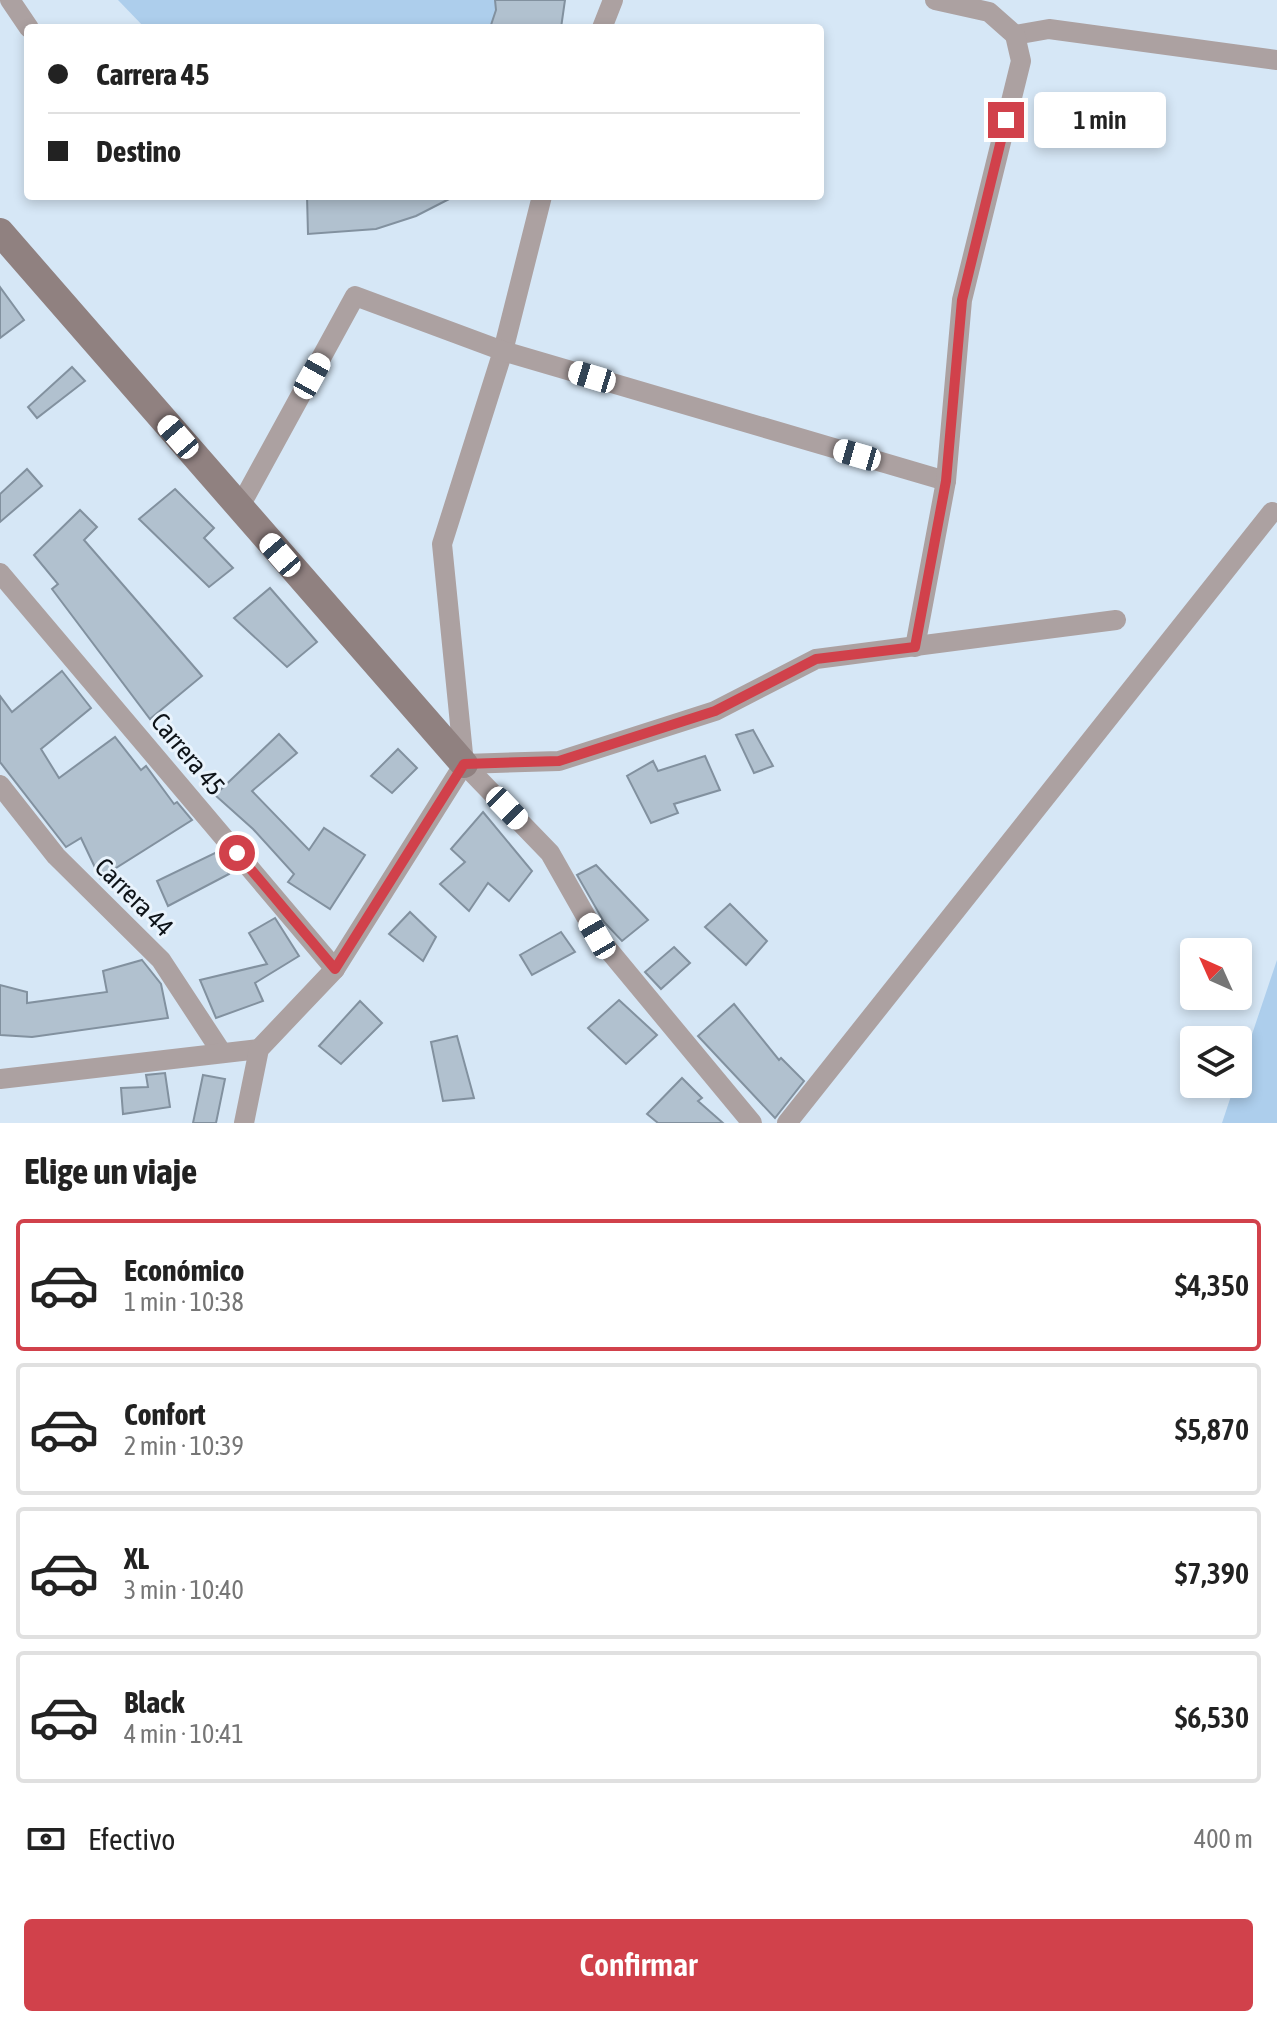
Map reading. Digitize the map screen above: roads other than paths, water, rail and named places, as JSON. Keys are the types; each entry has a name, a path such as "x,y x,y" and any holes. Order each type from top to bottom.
{"street":[{"path":"10,0 26,24"},
{"path":"604,24 613,0"},
{"path":"915,647 946,481 962,300 1021,61 1015,35 989,12 935,0"},
{"path":"1015,35 1049,29 1277,60"},
{"path":"244,1123 259,1049 335,969 464,764 442,544 503,351 541,200"},
{"path":"0,232 464,764 550,853 597,936 752,1123"},
{"path":"239,508 355,296 503,351 946,481"},
{"path":"787,1123 1272,512"},
{"name":"Carrera 45","path":"0,573 335,969"},
{"path":"464,764 559,761 715,711 816,659 1116,620"},
{"name":"Carrera 44","path":"0,785 56,856 161,960 222,1053"},
{"path":"0,1079 259,1049"}]}
